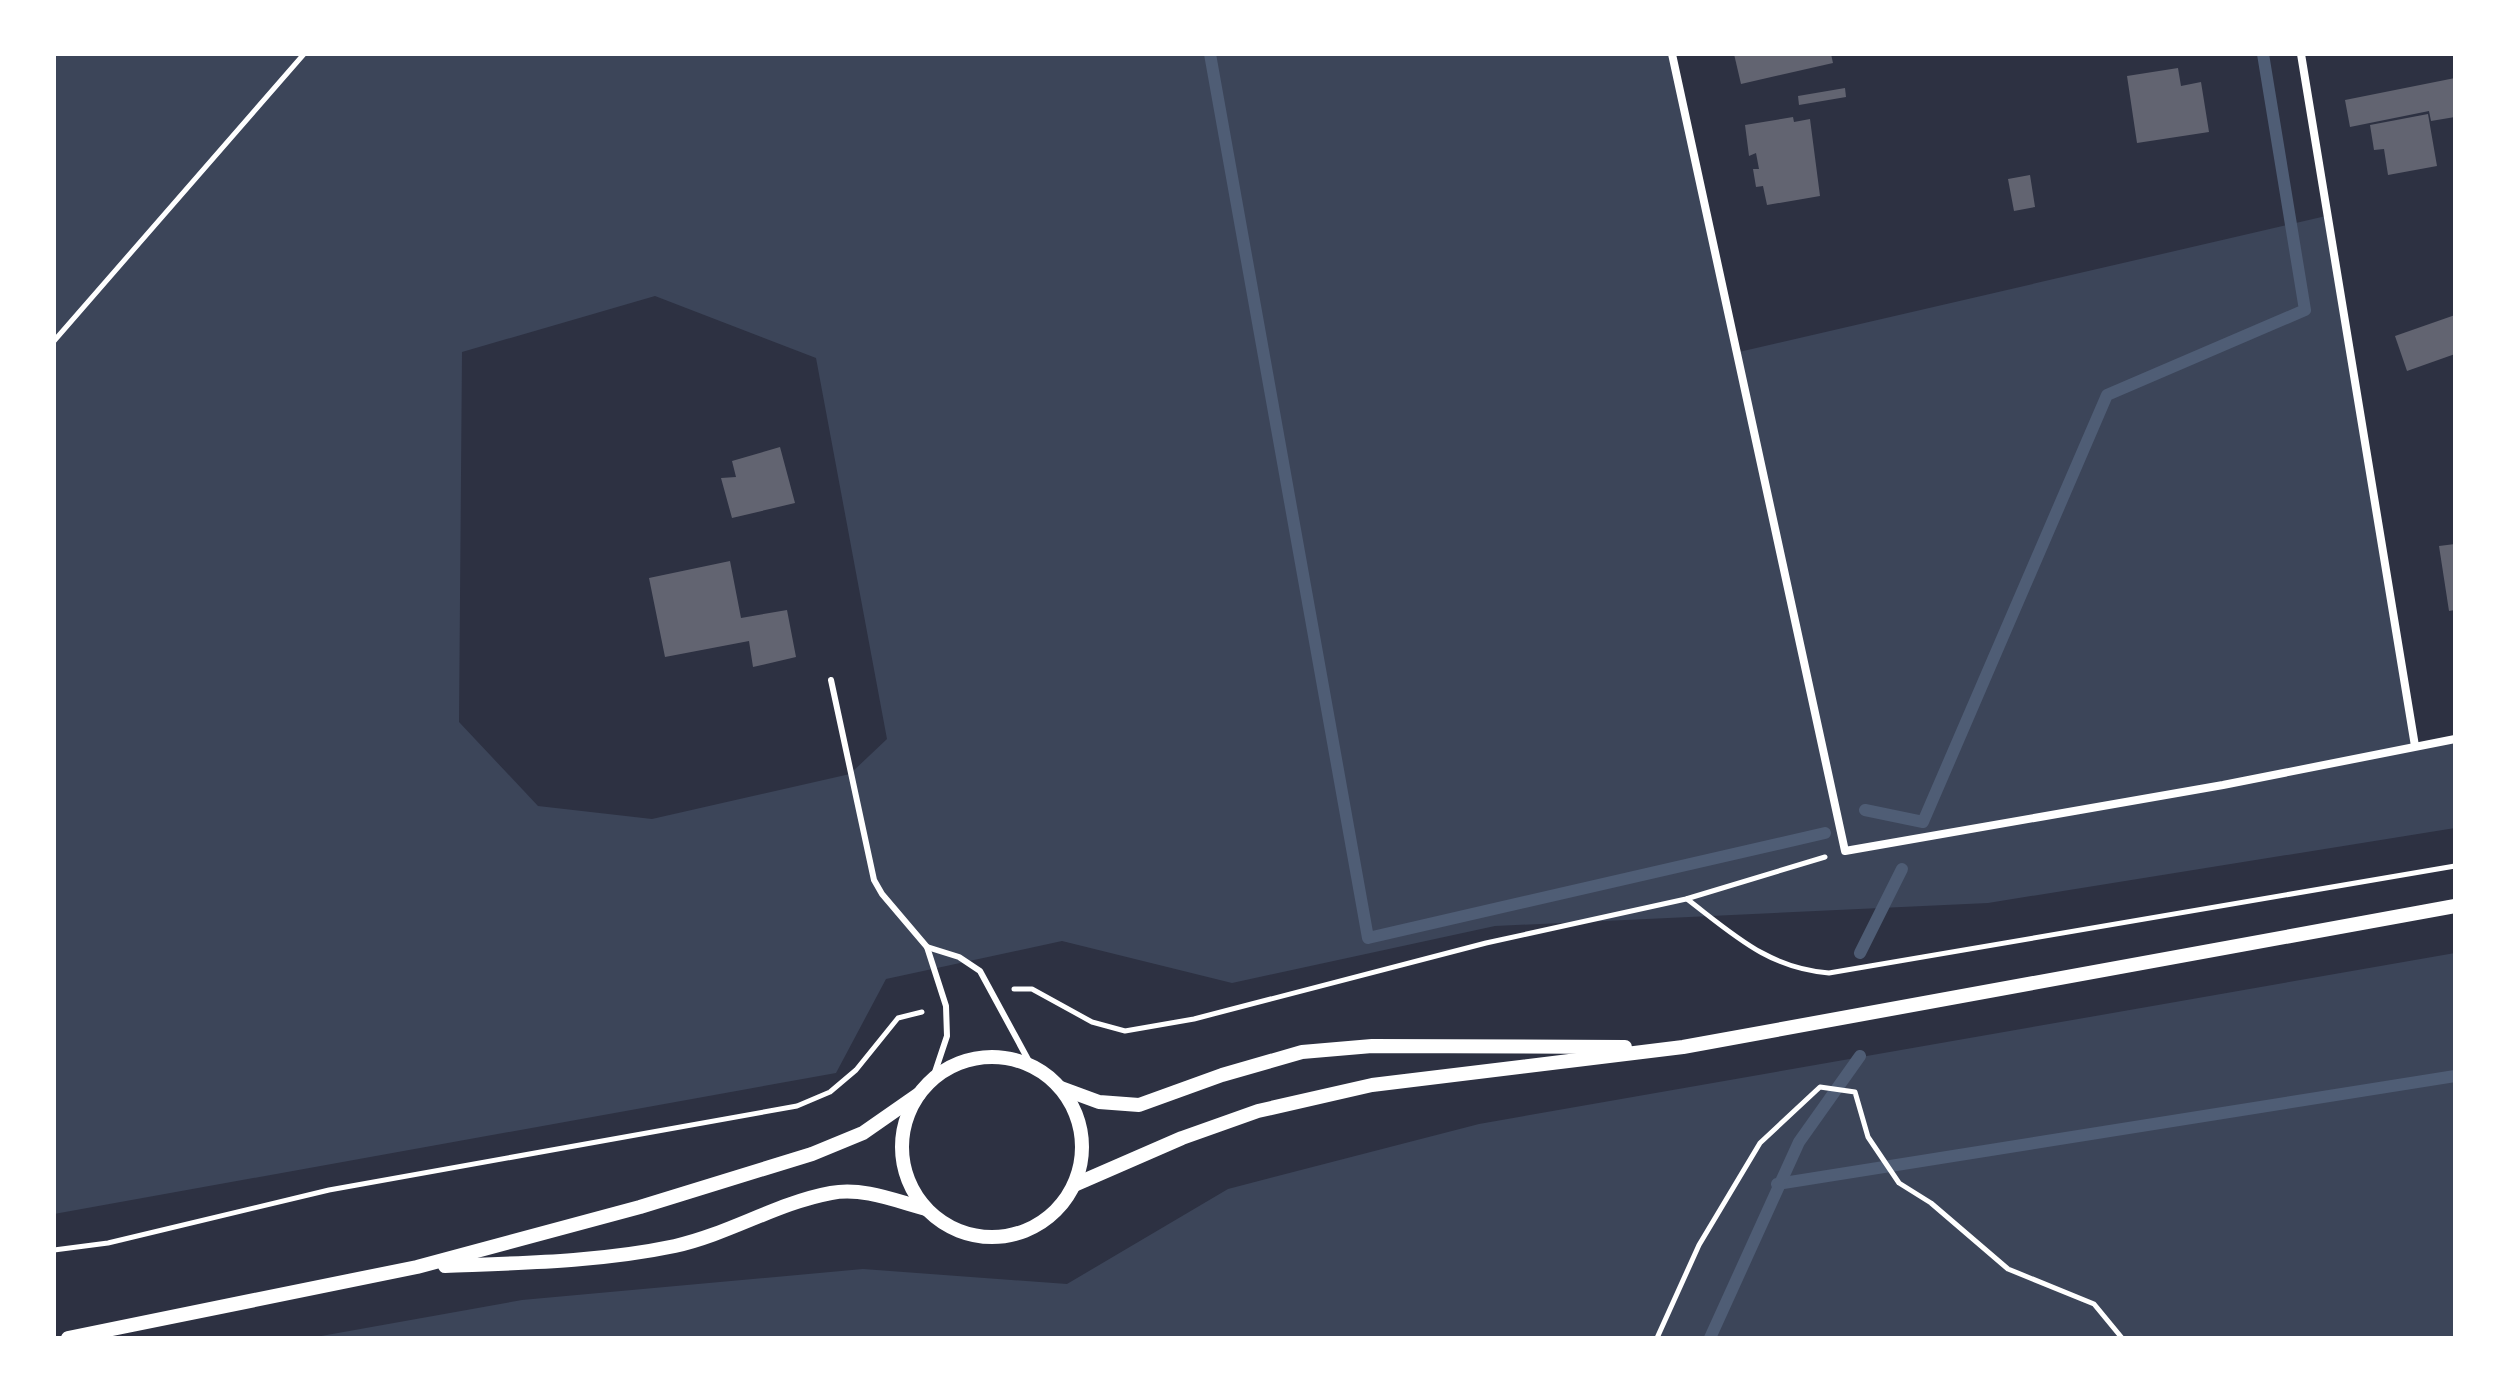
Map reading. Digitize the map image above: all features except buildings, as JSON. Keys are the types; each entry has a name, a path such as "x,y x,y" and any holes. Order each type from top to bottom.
{"street":[{"path":"1672,54 1845,851 2223,785 2455,739"},
{"path":"2301,54 2415,746"},
{"path":"1074,1185 1182,1138 1300,1100 1372,1085 1683,1047 2455,906"},
{"path":"68,1338 417,1267 640,1207 812,1154 863,1133 919,1094 933,1078 971,1059 992,1057 1031,1065 1061,1088 1099,1102 1139,1105 1222,1075 1302,1052 1372,1046 1683,1047"},
{"path":"919,1094 905,1122 902,1153 909,1183 926,1209 945,1224 967,1234 992,1238 1016,1234 1038,1225 1057,1209 1074,1185 1082,1146 1080,1125 1061,1088"},
{"path":"417,1267 576,1261 633,1254 708,1236 832,1193 877,1195 926,1209"}],"lane":[{"path":"831,680 874,880 895,912 927,947 946,1006 947,1036 933,1078"},
{"path":"927,947 959,957 980,971 1031,1065"}],"path":[{"path":"54,341 304,54"},
{"path":"1686,899 1759,954 1801,971 1829,973 2455,866"},
{"path":"1657,1338 1699,1245 1760,1143 1820,1087 1855,1092 1868,1137 1899,1183 1931,1203 2008,1269 2094,1304 2122,1338"}],"shaded area":[{"path":"54,54 1672,54 1739,352 2326,216 2415,746 2455,739 2455,828 1988,903 1495,926 1232,983 1062,941 886,979 836,1073 54,1214","holes":["655,296 816,358 887,739 850,774 652,819 538,806 459,722 462,352"]},
{"path":"2455,953 2455,1338 310,1338 522,1300 863,1269 1067,1284 1228,1189 1479,1124"}],"waterway":[{"path":"1210,54 1368,938 1825,833"},
{"path":"1865,810 1923,822 2107,395 2305,310 2263,54"},
{"path":"1860,953 1902,869"},
{"path":"1710,1338 1799,1142 1860,1056"},
{"path":"1777,1184 2455,1076"}]}
